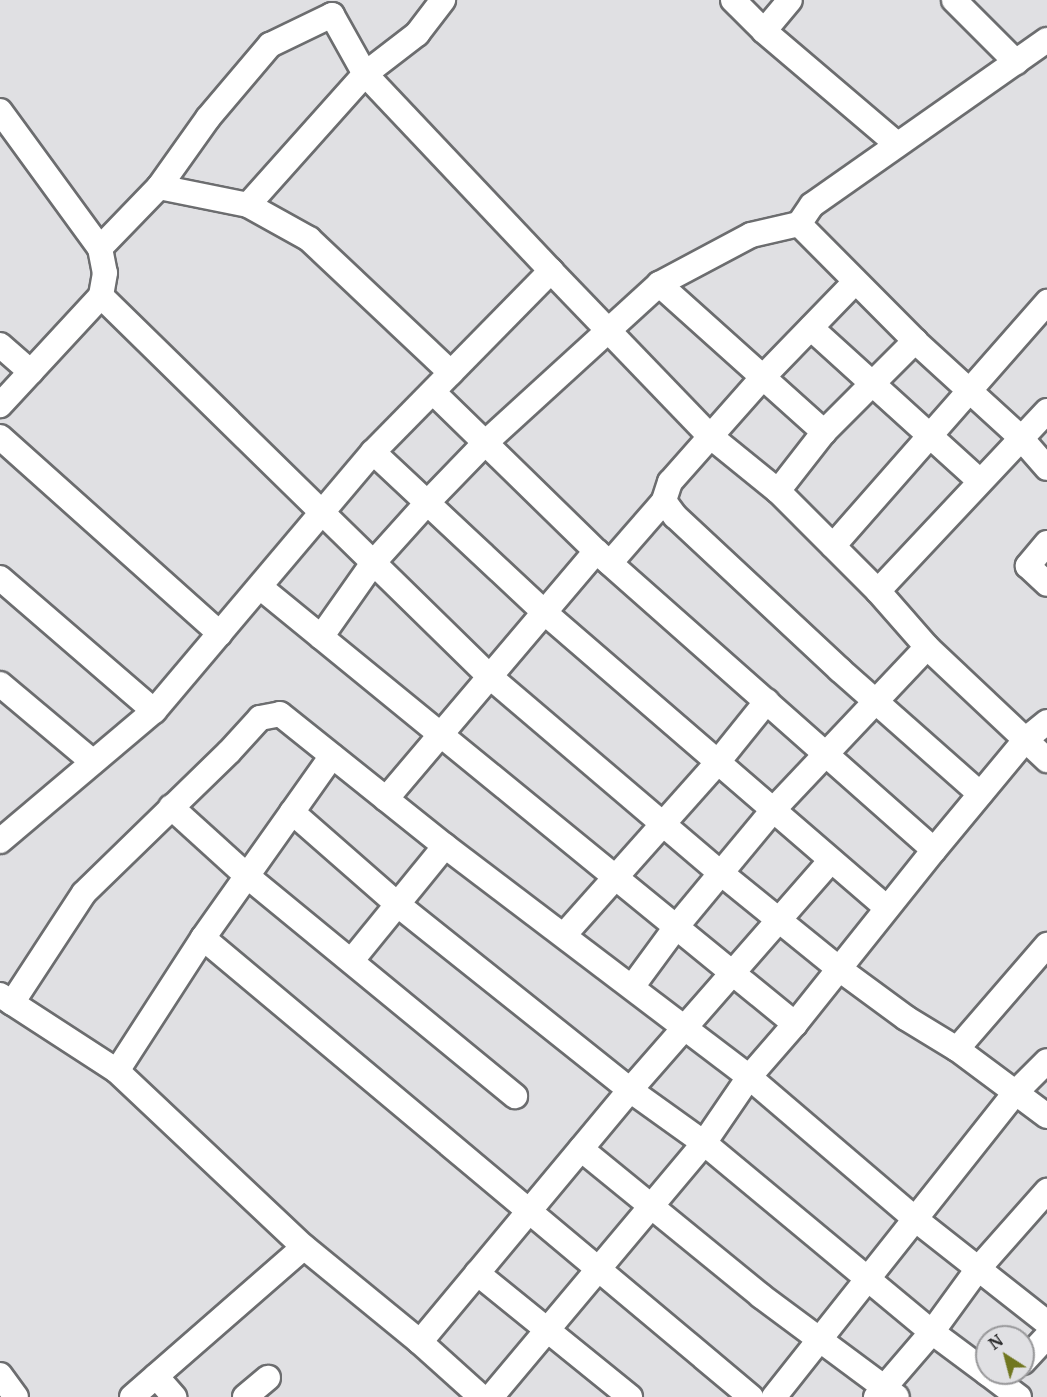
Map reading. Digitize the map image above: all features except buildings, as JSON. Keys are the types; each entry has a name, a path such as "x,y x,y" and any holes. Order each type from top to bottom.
{"street":[{"path":"249,205 365,74 417,34 443,0"},
{"path":"733,0 764,31 897,144"},
{"path":"764,31 790,0"},
{"path":"954,0 1016,62"},
{"path":"100,248 159,187 208,118 270,45 328,7 365,74 551,271 710,436 778,491 878,591 927,647 1047,760"},
{"path":"321,637 373,563 427,503 485,443 659,284 751,235 799,224 812,205 1047,40"},
{"path":"0,111 100,248 105,273 101,296 0,405"},
{"path":"159,187 249,205 309,239 451,373"},
{"path":"799,224 915,340 971,389 1020,437 1047,468"},
{"path":"0,842 154,711 373,452 551,271"},
{"path":"386,799 544,612 664,501 670,482 710,436 763,377 855,282"},
{"path":"659,284 824,432"},
{"path":"101,296 489,676 661,823 838,968 906,1018 957,1049 1047,1116"},
{"path":"832,546 1047,302"},
{"path":"811,328 980,481"},
{"path":"778,491 824,432 915,340"},
{"path":"0,345 31,372"},
{"path":"433,392 603,557 828,753 934,850"},
{"path":"878,591 1020,437 1047,411"},
{"path":"0,437 220,634"},
{"path":"373,452 544,612 887,908"},
{"path":"664,501 675,516 875,702 980,794"},
{"path":"1047,543 1028,566 1047,584"},
{"path":"0,578 154,711"},
{"path":"260,587 795,1024"},
{"path":"632,987 676,927 773,810 927,647"},
{"path":"0,684 93,762"},
{"path":"564,935 616,879 661,823 718,762 767,701"},
{"path":"481,1397 420,1342 304,1247 117,1071 6,999 84,893 229,752 260,718 280,714 445,846 749,1077 915,1220 1047,1323"},
{"path":"491,1397 704,1143 749,1077 795,1024 980,794 1026,739 1047,722"},
{"path":"117,1071 202,938 332,756"},
{"path":"171,807 247,876 352,960 514,1096"},
{"path":"292,812 397,904 630,1090 704,1143 932,1332 975,1364"},
{"path":"352,960 445,846"},
{"path":"420,1342 630,1090 734,974 831,860"},
{"path":"202,938 751,1397"},
{"path":"957,1049 1047,945"},
{"path":"774,1397 1015,1093 1047,1061"},
{"path":"581,1149 761,1296 820,1339 886,1393 977,1270 1047,1191"},
{"path":"132,1397 304,1247"},
{"path":"477,1273 630,1397"},
{"path":"1035,1349 1047,1336"},
{"path":"0,1375 16,1397"},
{"path":"156,1376 174,1397"},
{"path":"245,1397 268,1378"}]}
